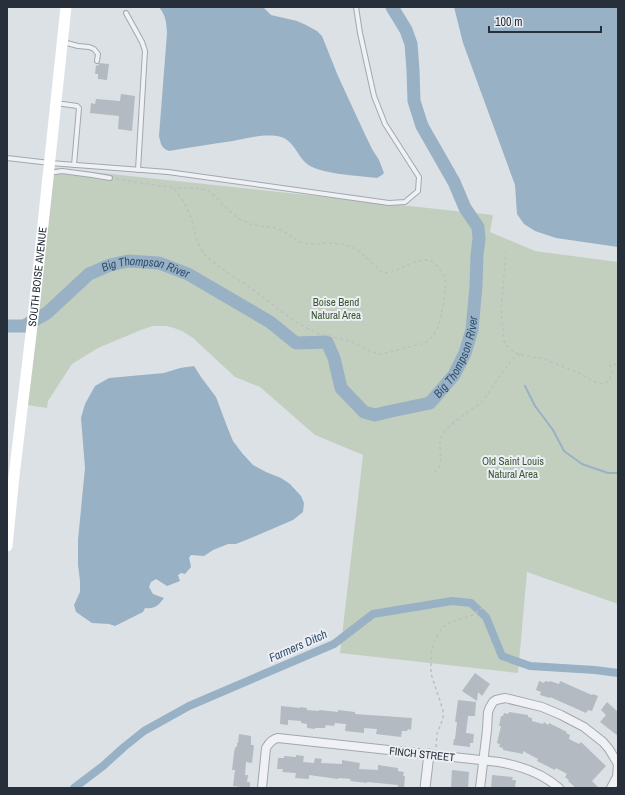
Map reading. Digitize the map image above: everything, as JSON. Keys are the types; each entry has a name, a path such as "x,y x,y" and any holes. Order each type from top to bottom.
{"main road":[{"name":"SOUTH BOISE AVENUE","path":"7,546 10,476 34,308 66,7"}],"street":[{"path":"480,788 488,712 493,702 501,698 542,707 561,715 584,727 603,742 618,764 617,777 611,788"},
{"name":"FINCH STREET","path":"262,788 266,748 272,740 278,738 513,764 541,775 559,788"},
{"path":"425,788 432,755"}],"lane":[{"path":"49,168 74,164 168,172 389,203 405,202 418,191 419,177 385,124 374,96 360,33 356,7"},
{"path":"126,13 146,51 138,170"},
{"path":"62,42 94,49 98,54 97,61"},
{"path":"56,103 77,106 79,108 74,164"},
{"path":"7,158 62,171 110,178"}],"path":[{"path":"110,178 174,188 208,190 239,219 253,225 281,230 302,243 312,244 327,242 343,244 358,250 382,272 388,273 407,264 418,261 431,261 443,274 446,284 438,327 433,336 425,343 380,354 372,352 350,341 316,333 294,321 251,288 219,267 203,253 196,238 192,220 184,202 174,188"},
{"path":"506,252 500,310 504,341 507,346 514,352 521,355 544,359 602,384 607,382 610,378 612,372 610,368 611,364 618,365"},
{"path":"434,472 440,464 441,438 446,430 458,419 477,406 515,357 521,355"},
{"path":"432,755 443,718 443,710 431,674 431,656 436,637 444,626 451,622 473,615 482,608"}],"green space":[{"path":"55,168 493,215 490,232 535,251 618,262 618,604 527,572 518,673 340,653 363,455 315,435 260,387 235,377 193,338 182,331 166,326 153,326 98,348 72,364 48,401 47,408 27,405"}],"water":[{"path":"159,7 263,7 271,15 297,21 317,31 322,36 338,76 384,173 377,178 339,174 319,170 306,163 289,142 281,137 275,136 257,136 169,151 164,149 159,136 167,33 165,19"},
{"path":"454,7 618,7 618,247 556,238 535,231 524,224 517,214 515,185 463,43"},
{"path":"194,366 216,397 233,441 253,465 281,478 290,484 301,496 304,503 303,512 293,520 236,544 228,544 213,550 204,556 191,555 189,558 191,567 185,574 181,573 178,575 180,581 167,586 156,579 151,582 149,587 153,594 164,598 156,606 145,608 143,612 115,626 109,624 92,623 76,612 74,605 80,592 78,540 85,468 81,418 85,404 95,386 109,378 164,373 180,368"}],"building":[{"path":"99,63 109,64 107,80 98,79 98,74 95,74 96,65 98,66"},
{"path":"121,94 135,96 132,131 118,129 119,116 90,113 91,103 95,104 96,99 120,101"},
{"path":"475,673 490,684 482,696 478,692 477,701 462,691"},
{"path":"539,681 544,683 545,681 550,681 559,684 560,681 592,695 598,696 592,711 588,710 586,713 550,697 540,695 541,692 536,690"},
{"path":"458,700 476,702 475,716 468,716 466,733 474,734 473,743 470,743 470,747 453,745 457,722 455,722"},
{"path":"607,702 618,712 618,736 600,722 606,715 601,710"},
{"path":"281,706 307,708 307,710 338,712 338,710 355,712 355,714 412,718 411,730 408,729 407,731 402,731 401,737 376,734 377,729 364,728 364,733 345,731 346,724 335,723 334,726 326,725 325,728 315,729 307,728 307,724 301,723 301,721 288,720 288,725 280,724"},
{"path":"509,712 528,715 528,717 532,718 532,721 543,724 544,722 548,725 549,723 567,732 566,733 570,735 569,739 579,744 581,742 606,766 592,781 599,788 576,788 565,777 567,774 556,768 555,770 537,761 538,759 523,751 523,754 503,750 503,748 499,747 500,744 497,743 501,726 499,726 501,716 503,716 504,713 508,714"},
{"path":"239,734 251,736 251,745 254,745 252,763 246,762 245,775 248,775 247,782 250,782 250,788 233,786 235,770 232,770 234,753 238,743"},
{"path":"296,755 304,756 303,762 314,763 315,758 322,759 321,763 342,764 342,760 360,763 359,769 378,770 378,765 398,768 398,771 404,772 404,788 398,787 398,785 367,783 350,781 351,779 338,779 309,775 309,779 295,778 296,773 282,772 283,769 277,769 278,758 284,758 284,756 296,757"},
{"path":"452,770 469,772 468,788 451,788"},
{"path":"492,775 513,777 512,780 516,780 515,788 491,788"}],"waterway":[{"name":"Big Thompson River","path":"7,326 24,326 47,313 89,274 110,265 128,261 159,263 188,274 270,322 296,343 327,342 334,358 341,388 364,412 375,415 430,403 454,375 465,353 472,330 479,239 478,227 465,208 454,182 422,126 414,101 411,44 406,30 392,7"},
{"path":"525,386 535,406 553,430 564,451 582,464 608,473 618,473"},
{"name":"Farmers Ditch","path":"74,788 103,766 144,731 189,706 334,644 373,614 452,601 471,603 486,617 502,656 530,666 618,673"}],"park label":[{"name":"Boise Bend Natural Area","path":"336,308"},
{"name":"Old Saint Louis Natural Area","path":"513,467"}]}
